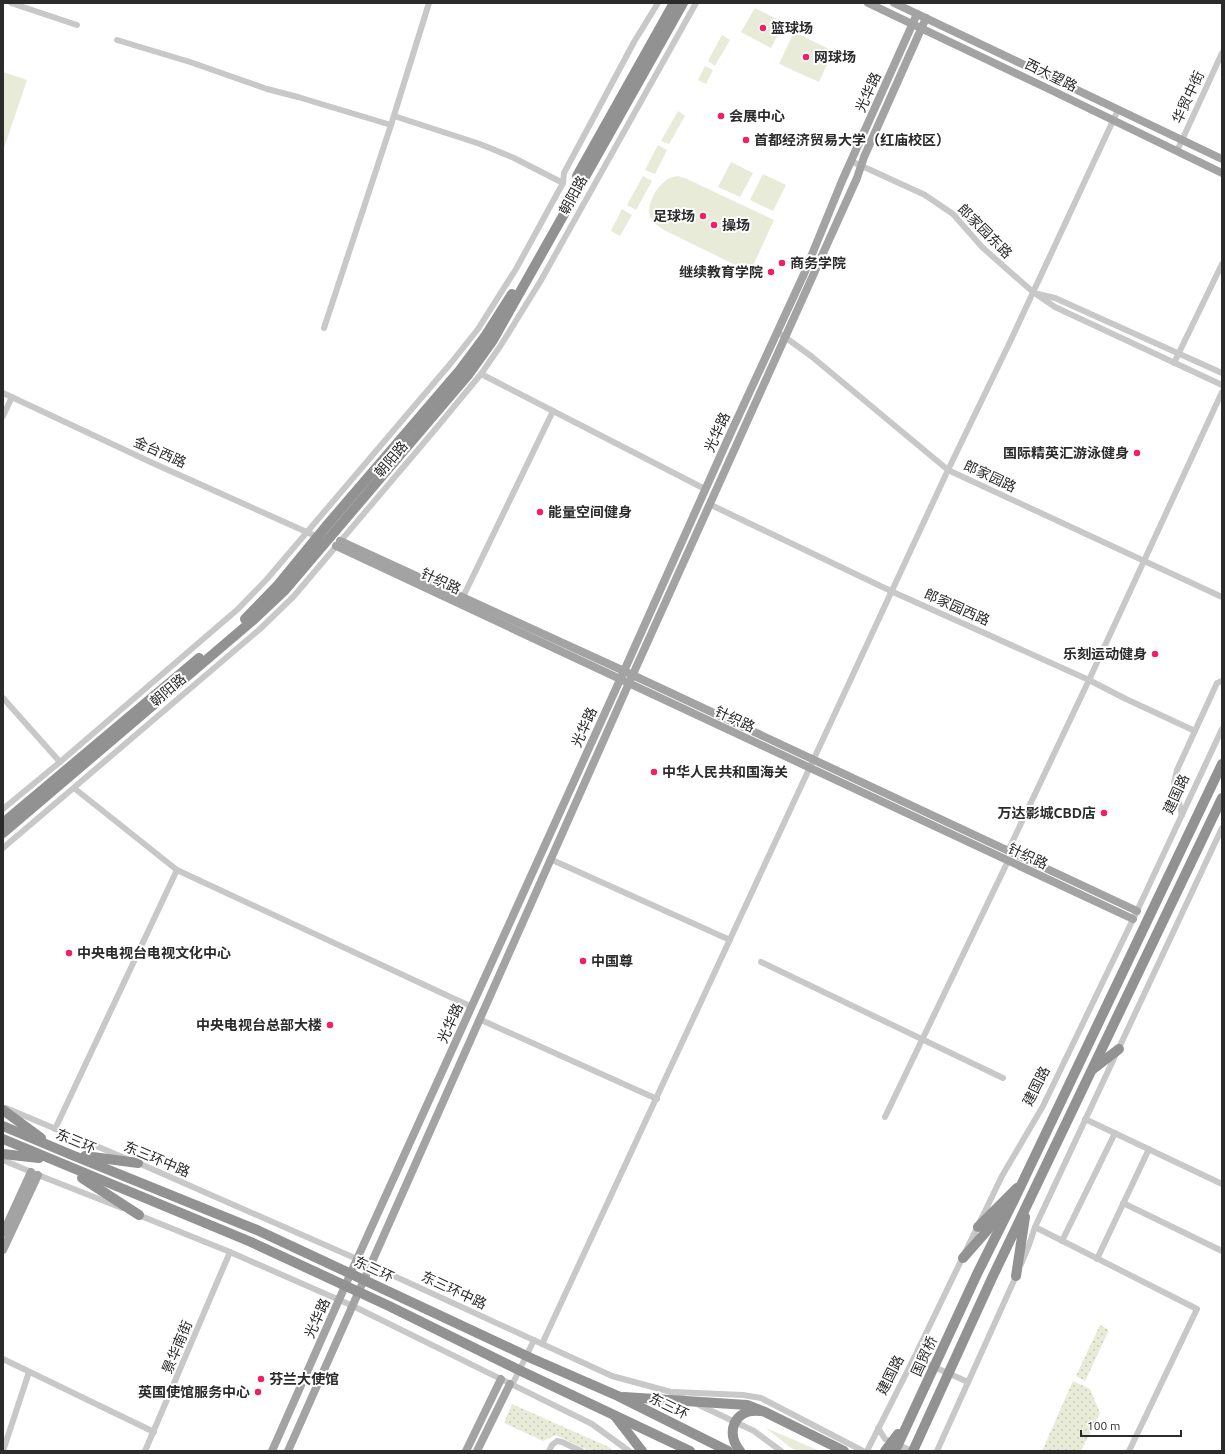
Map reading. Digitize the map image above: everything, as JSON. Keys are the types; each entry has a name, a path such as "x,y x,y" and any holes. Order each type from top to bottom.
{"highway":[{"name":"朝阳路","path":"494,340 524,274 674,3"},
{"name":"朝阳路","path":"3,823 247,617 324,538 468,375 494,340 683,3"},
{"name":"朝阳路","path":"3,833 252,621 285,590 324,538"},
{"name":"建国路","path":"978,1272 1023,1182 1222,764"},
{"path":"1016,1276 1026,1207 1222,798"},
{"path":"1091,1071 1119,1049"},
{"path":"3,1108 55,1148"},
{"name":"东三环","path":"3,1126 257,1230 533,1359 618,1396 728,1451"},
{"name":"东三环","path":"3,1139 251,1242 389,1306 690,1451"},
{"path":"67,1153 138,1163"},
{"path":"3,1154 50,1159"},
{"path":"62,1164 139,1215"},
{"path":"978,1228 1023,1182"},
{"path":"963,1258 1014,1200"},
{"name":"国贸桥","path":"913,1450 1026,1207"},
{"name":"国贸桥","path":"895,1451 978,1272"},
{"path":"618,1396 747,1405 765,1412 844,1451"},
{"path":"740,1451 735,1443 733,1434 737,1418 747,1411 752,1410 765,1412"},
{"path":"614,1415 642,1451"},
{"path":"885,1451 910,1418"}],"main road":[{"name":"西大望路","path":"868,3 1222,173"},
{"name":"西大望路","path":"894,3 1222,159"},
{"name":"光华路","path":"272,1451 705,489 804,274 851,161 917,14"},
{"name":"光华路","path":"288,1451 628,683 857,178 926,18"},
{"name":"针织路","path":"338,544 461,601 628,683 1133,919"},
{"name":"针织路","path":"461,601 624,671 1137,911"},
{"path":"3,1233 34,1174"},
{"path":"3,1250 34,1174"},
{"path":"466,1451 501,1379"},
{"path":"477,1451 511,1384"}],"street":[{"path":"11,3 77,25"},
{"path":"324,328 394,116 429,3"},
{"name":"朝阳路","path":"3,809 238,609 267,579 478,329 516,269 563,183 564,173 634,42 658,3"},
{"name":"朝阳路","path":"3,848 260,630 294,596 481,374 494,340 540,282 696,3"},
{"path":"117,40 190,62 267,89 391,125"},
{"name":"华贸中街","path":"1177,151 1222,53"},
{"path":"542,1344 893,592 948,470 1118,110"},
{"path":"394,116 480,144 514,158 563,183"},
{"name":"郎家园东路","path":"851,161 925,195 953,214 982,247 1033,292 1055,306 1222,385"},
{"path":"1174,363 1222,264"},
{"name":"郎家园东路","path":"1033,292 1055,298 1222,373"},
{"path":"478,329 494,340"},
{"name":"郎家园路","path":"777,332 785,336 948,470 1222,597"},
{"path":"481,374 705,489"},
{"path":"1008,851 1222,392"},
{"name":"金台西路","path":"3,393 157,464 324,538"},
{"path":"3,416 12,397"},
{"path":"461,601 553,411"},
{"name":"郎家园西路","path":"709,504 893,592 1089,680 1195,731"},
{"name":"针织路","path":"324,538 338,544"},
{"path":"1182,815 1174,783 1177,770 1218,683 1222,681"},
{"path":"3,698 60,762"},
{"name":"建国路","path":"866,1451 914,1358 1002,1176 1043,1106 1137,911 1222,729"},
{"path":"74,788 177,870 472,1007"},
{"path":"937,1451 1016,1276 1035,1227 1222,828"},
{"path":"550,860 730,940"},
{"path":"885,1117 1008,861"},
{"path":"55,1129 177,870"},
{"path":"761,962 1002,1078"},
{"path":"479,1019 656,1098"},
{"name":"东三环中路","path":"3,1108 138,1163 370,1264 612,1376 671,1392 754,1431 781,1451"},
{"path":"1085,1119 1222,1184"},
{"path":"1062,1241 1115,1133"},
{"path":"1097,1259 1149,1149"},
{"path":"3,1160 34,1174 230,1252 352,1306 592,1424 629,1451"},
{"path":"1123,1203 1222,1251"},
{"path":"1035,1227 1197,1309 1129,1451"},
{"name":"景华南街","path":"145,1451 154,1433 230,1252"},
{"path":"511,1384 534,1340"},
{"path":"914,1358 968,1382"},
{"path":"3,1359 27,1373"},
{"path":"3,1363 154,1433"},
{"path":"3,1443 27,1373"},
{"path":"3,1451 27,1373"},
{"path":"671,1392 743,1395 761,1398 863,1451"},
{"path":"878,1428 885,1438 913,1450"},
{"path":"549,1451 552,1445 557,1441 581,1451"}],"green space":[{"name":"篮球场","path":"755,8 784,23 771,48 741,32"},
{"name":"网球场","path":"794,32 833,51 819,82 779,64"},
{"path":"722,35 730,40 715,66 708,61"},
{"path":"705,66 713,70 706,84 698,80"},
{"path":"3,72 27,80 3,151"},
{"path":"678,111 685,116 669,144 661,141"},
{"path":"658,145 667,150 655,174 645,170"},
{"path":"731,162 753,173 740,197 718,187"},
{"path":"763,174 786,185 773,211 750,200"},
{"path":"643,176 652,181 636,210 627,205"},
{"name":"操场","path":"678,176 774,220 750,272 666,231 658,226 651,218 649,214 650,204 657,189 670,178"},
{"path":"622,209 632,215 620,236 611,231"},
{"path":"1100,1325 1109,1330 1085,1381 1076,1376"},
{"path":"1073,1381 1090,1389 1100,1413 1081,1451 1042,1451"},
{"path":"512,1404 611,1448 610,1451 589,1451 556,1435 543,1441 504,1423"},
{"path":"766,1428 820,1451 798,1451 791,1448"}],"place":[{"name":"篮球场","path":"763,28"},
{"name":"网球场","path":"806,57"},
{"name":"会展中心","path":"721,116"},
{"name":"首都经济贸易大学（红庙校区）","path":"746,140"},
{"name":"足球场","path":"703,216"},
{"name":"操场","path":"714,225"},
{"name":"商务学院","path":"782,263"},
{"name":"继续教育学院","path":"771,272"},
{"name":"国际精英汇游泳健身","path":"1137,453"},
{"name":"能量空间健身","path":"540,512"},
{"name":"乐刻运动健身","path":"1155,654"},
{"name":"中华人民共和国海关","path":"654,772"},
{"name":"万达影城CBD店","path":"1104,813"},
{"name":"中央电视台电视文化中心","path":"69,953"},
{"name":"中国尊","path":"583,961"},
{"name":"中央电视台总部大楼","path":"330,1025"},
{"name":"芬兰大使馆","path":"261,1379"},
{"name":"英国使馆服务中心","path":"258,1392"}]}
